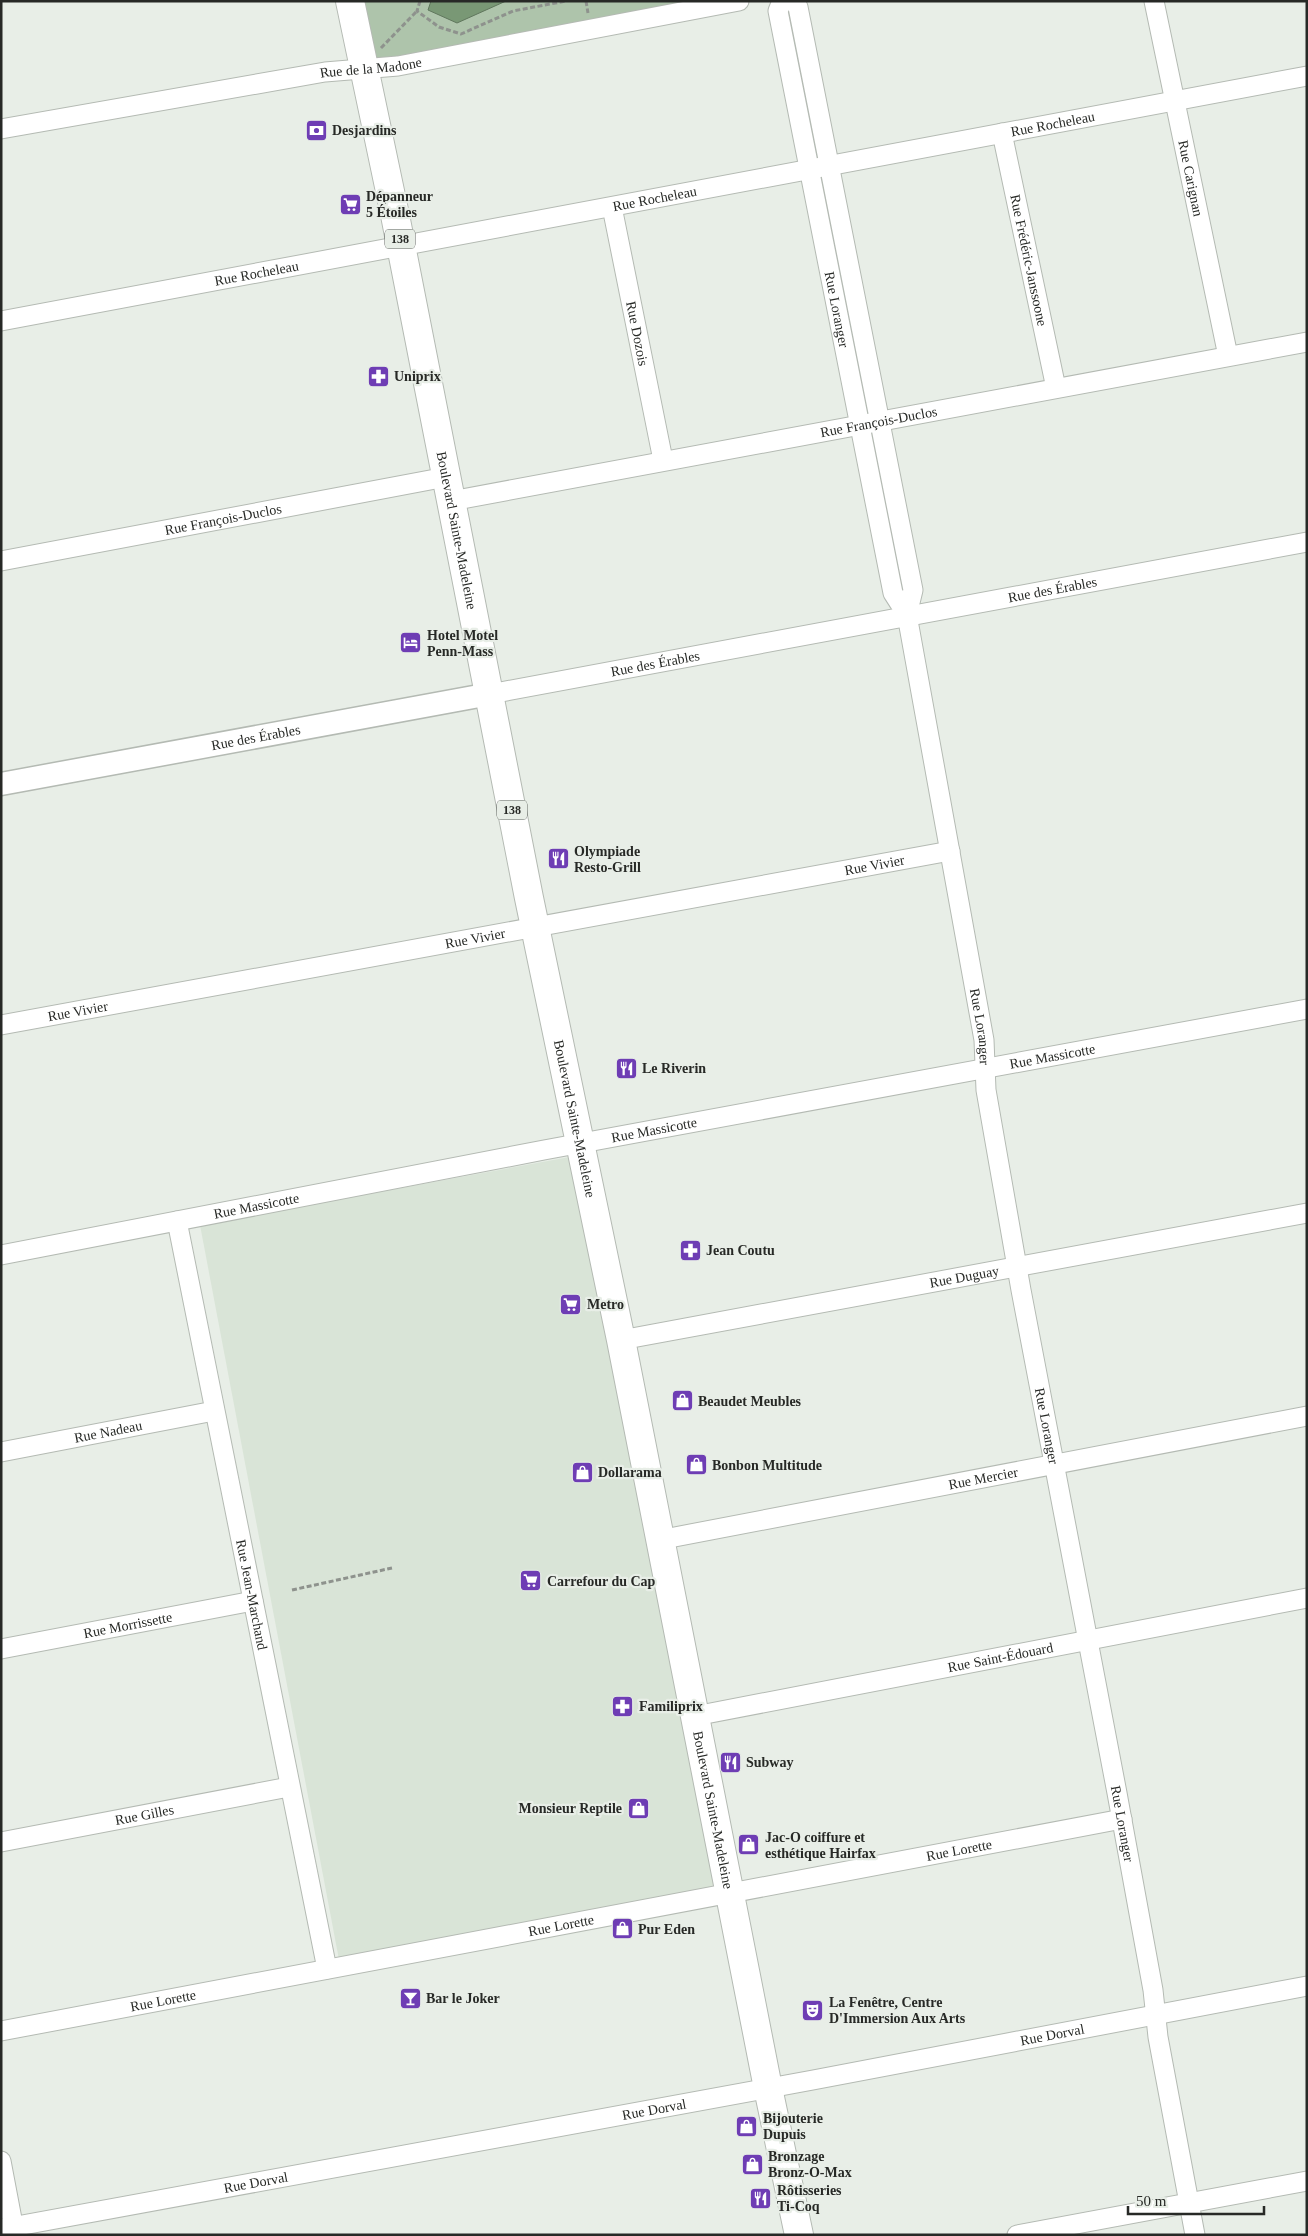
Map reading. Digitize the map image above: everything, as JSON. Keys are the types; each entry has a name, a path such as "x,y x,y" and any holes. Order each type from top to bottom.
{"main road":[{"name":"Boulevard Sainte-Madeleine","path":"350,1 401,245 448,489 621,1340 659,1540 799,2235"}],"street":[{"name":"Rue de la Madone","path":"1,129 325,72 364,67 398,66 739,1"},
{"name":"Rue Loranger","path":"782,1 778,11 893,594 907,616 984,1040 986,1090 1054,1464 1122,1819 1156,2014 1158,2037 1195,2235"},
{"name":"Rue Loranger","path":"793,1 798,7 913,590 907,616"},
{"name":"Rue Carignan","path":"1154,1 1228,356"},
{"name":"Rue Rocheleau","path":"1,321 1307,76"},
{"name":"Rue Frédéric-Janssoone","path":"1002,133 1056,388"},
{"name":"Rue Dozois","path":"612,207 663,460"},
{"name":"Rue François-Duclos","path":"1,561 448,489 663,460 1307,342"},
{"name":"Rue des Érables","path":"1,784 1307,542"},
{"name":"Rue Vivier","path":"1,1026 950,851"},
{"name":"Rue Massicotte","path":"1,1255 581,1143 1307,1009"},
{"name":"Rue Duguay","path":"621,1340 1307,1213"},
{"name":"Rue Jean-Marchand","path":"177,1221 326,1969"},
{"name":"Rue Nadeau","path":"1,1452 214,1411"},
{"name":"Rue Mercier","path":"659,1540 1307,1416"},
{"name":"Rue Saint-Édouard","path":"695,1716 1307,1598"},
{"name":"Rue Morrissette","path":"1,1649 253,1601"},
{"name":"Rue Gilles","path":"1,1842 289,1787"},
{"name":"Rue Lorette","path":"1,2031 1122,1819"},
{"name":"Rue Dorval","path":"10,2230 1307,1986"},
{"path":"1,2162 10,2230"},
{"path":"1017,2235 1307,2181"}],"path":[{"path":"364,67 417,11 420,1"},
{"path":"417,11 439,27 461,34 513,11 566,1"},
{"path":"292,1590 392,1568"}],"shaded area":[{"path":"357,1 746,1 370,65"},
{"path":"431,1 506,1 457,23 428,10"},
{"path":"586,1154 729,1896 340,1965 200,1225"}],"place":[{"name":"Desjardins","path":"316,130"},
{"name":"Dépanneur 5 Étoiles","path":"350,204"},
{"name":"Uniprix","path":"378,376"},
{"name":"Hotel Motel Penn-Mass","path":"411,643"},
{"name":"Olympiade Resto-Grill","path":"558,859"},
{"name":"Le Riverin","path":"626,1068"},
{"name":"Jean Coutu","path":"690,1250"},
{"name":"Metro","path":"571,1304"},
{"name":"Beaudet Meubles","path":"682,1401"},
{"name":"Bonbon Multitude","path":"696,1465"},
{"name":"Dollarama","path":"582,1472"},
{"name":"Carrefour du Cap","path":"531,1581"},
{"name":"Familiprix","path":"623,1706"},
{"name":"Subway","path":"730,1762"},
{"name":"Monsieur Reptile","path":"638,1808"},
{"name":"Jac-O coiffure et esthétique Hairfax","path":"749,1845"},
{"name":"Pur Eden","path":"622,1929"},
{"name":"Bar le Joker","path":"410,1998"},
{"name":"La Fenêtre, Centre D'Immersion Aux Arts","path":"813,2010"},
{"name":"Bijouterie Dupuis","path":"747,2126"},
{"name":"Bronzage Bronz-O-Max","path":"752,2164"},
{"name":"Rôtisseries Ti-Coq","path":"761,2198"}]}
